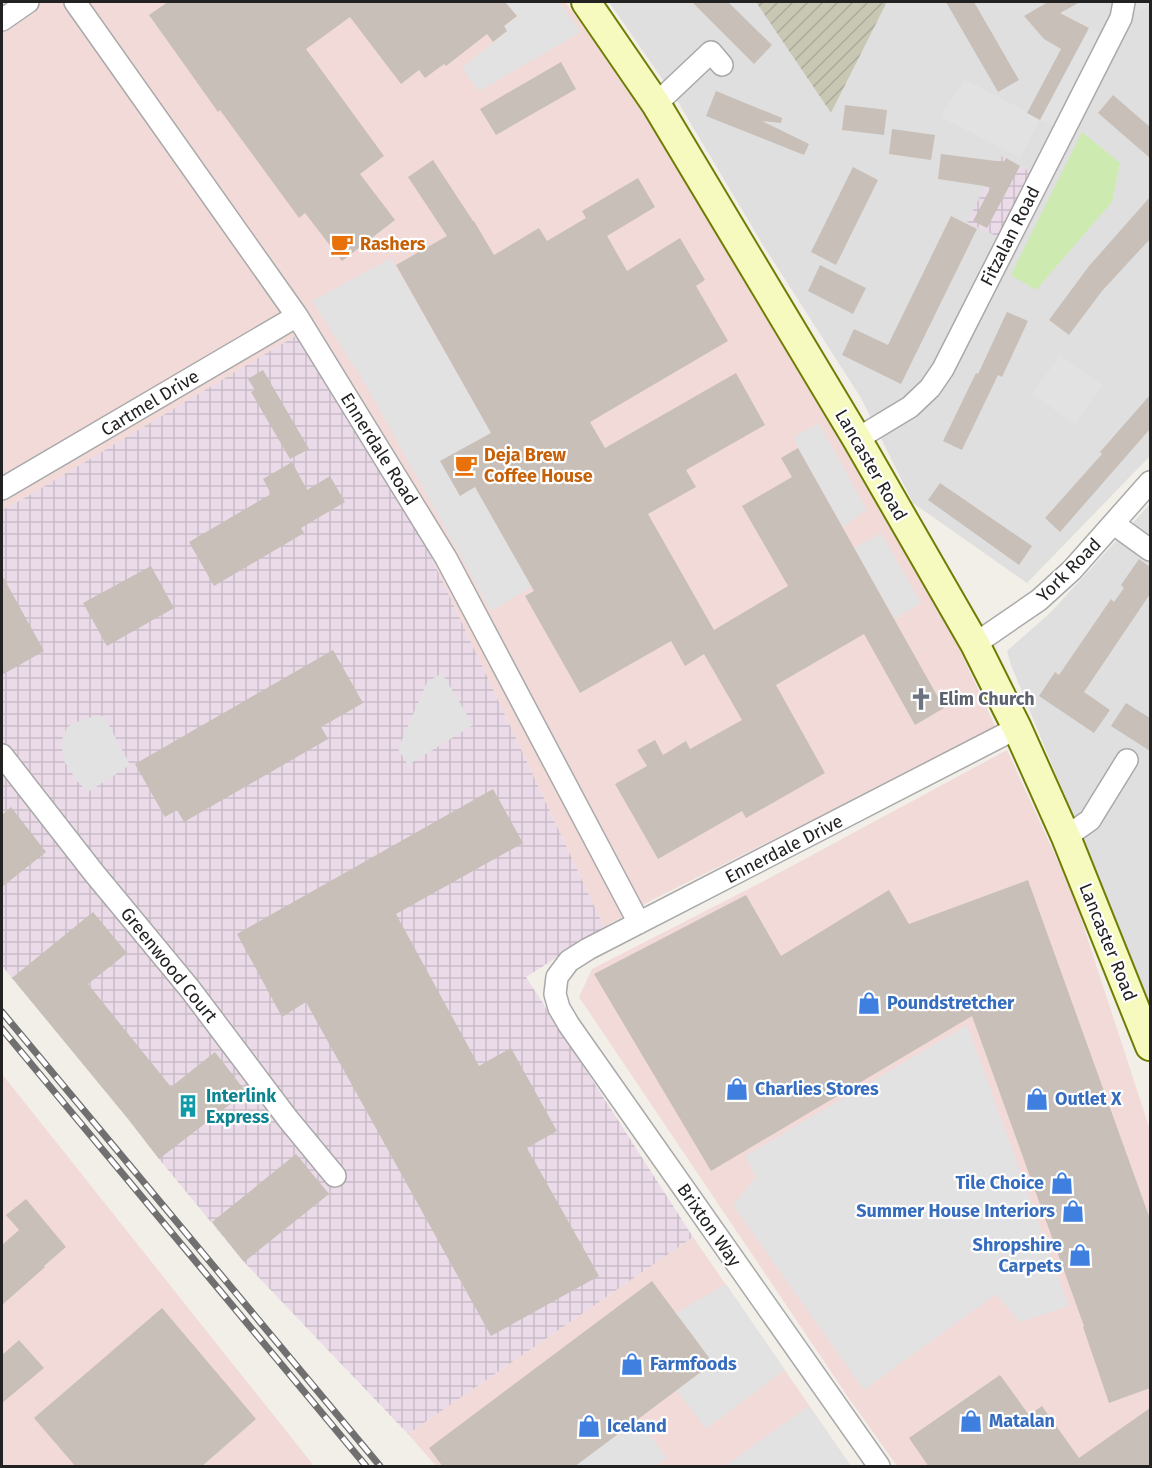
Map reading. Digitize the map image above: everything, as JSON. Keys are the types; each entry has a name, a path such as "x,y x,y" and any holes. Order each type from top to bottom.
{"street":[{"path":"2,20 28,2"},
{"name":"Ennerdale Road","path":"75,2 297,316 446,558 639,923"},
{"name":"Lancaster Road","path":"586,2 656,104 857,439 975,644 1017,728 1066,837 1150,1043"},
{"name":"Fitzalan Road","path":"857,439 910,407 930,388 942,369 1121,18 1124,2"},
{"path":"656,104 711,52 722,65"},
{"name":"Cartmel Drive","path":"2,489 297,316"},
{"name":"York Road","path":"975,644 1040,600 1072,570 1150,482"},
{"path":"1114,524 1150,550"},
{"name":"Ennerdale Drive","path":"557,977 569,961 588,949 1017,728"},
{"name":"Greenwood Court","path":"2,754 94,873 190,989 288,1119 335,1176"},
{"path":"1066,837 1090,820 1127,760"},
{"name":"Brixton Way","path":"557,977 555,994 559,1008 569,1025 879,1467"}],"shaded area":[{"path":"2,2 565,2 645,110 848,448 956,642 996,728 654,899 604,927 407,505 35,492 2,510"},
{"path":"505,2 559,2 581,32 479,91 462,68 507,31 504,26 517,16"},
{"path":"609,2 756,2 831,113 887,2 1150,2 1150,456 1027,583 913,503 861,398 763,245 678,102"},
{"path":"756,2 887,2 831,113"},
{"path":"1124,2 1150,2 1150,7 1121,18"},
{"path":"1075,21 1105,35 1059,128 1039,120 1021,158 941,117 964,79 1027,112"},
{"path":"1001,156 1032,173 1000,238 967,222"},
{"path":"391,258 491,433 441,462 459,495 475,487 532,587 491,611 366,385 312,301"},
{"path":"297,335 407,505 604,927 526,977 693,1237 408,1434 244,1262 2,966 2,510"},
{"path":"1060,355 1103,385 1075,424 1032,394"},
{"path":"819,423 867,510 843,527 794,437"},
{"path":"1150,504 1150,1003 1007,651 1051,612"},
{"path":"881,533 921,603 895,619 854,548"},
{"path":"442,673 473,725 408,765 398,749 427,682"},
{"path":"104,716 130,765 88,792 77,781 64,761 61,742 67,727 85,718"},
{"path":"1007,750 1073,894 1150,1130 1150,1466 897,1466 850,1400 579,997 592,969 764,881"},
{"path":"967,1025 1069,1306 1020,1322 996,1294 864,1390 733,1205 756,1177 745,1156"},
{"path":"2,1074 314,1466 2,1466"},
{"path":"693,1237 851,1466 436,1466 408,1434"},
{"path":"726,1284 785,1370 706,1429 677,1390 713,1363 676,1313"},
{"path":"809,1406 851,1466 725,1466"},
{"path":"638,1419 667,1458 656,1466 574,1466"}],"green space":[{"path":"1082,132 1120,163 1112,202 1036,290 1011,275"}],"building":[{"path":"168,2 505,2 517,16 504,26 507,31 493,42 487,34 446,66 444,64 425,78 419,70 401,84 350,17 306,49 384,156 360,174 395,220 342,261 305,213 299,218 220,110 218,112 149,15"},
{"path":"692,2 728,2 772,45 754,64"},
{"path":"946,2 974,2 1019,80 998,92"},
{"path":"1048,2 1080,2 1060,13 1089,28 1040,120 1027,113 1061,49 1044,39 1024,16"},
{"path":"561,62 576,89 496,135 480,109"},
{"path":"716,91 782,118 781,123 762,121 809,144 804,155 706,116"},
{"path":"1113,95 1150,127 1150,158 1098,113"},
{"path":"845,105 887,110 884,135 842,130"},
{"path":"892,129 935,135 931,160 889,154"},
{"path":"941,154 1004,162 1006,158 1020,166 987,228 973,221 991,187 938,179"},
{"path":"433,160 494,255 539,228 547,241 586,218 582,211 638,178 655,207 607,236 627,271 680,238 705,280 696,286 728,341 590,422 605,448 736,373 765,425 686,470 696,487 648,514 714,630 788,586 742,506 792,477 781,458 798,448 944,708 915,725 864,634 776,685 825,773 746,818 742,811 658,859 615,784 647,766 637,750 655,740 663,755 686,741 690,749 742,720 704,654 685,666 671,641 580,693 525,596 534,591 475,487 460,496 440,461 491,433 396,265 447,236 408,177"},
{"path":"853,167 878,180 836,265 811,252"},
{"path":"1150,197 1150,239 1102,291 1069,335 1049,320 1089,266"},
{"path":"951,216 977,229 901,384 842,355 854,329 888,345"},
{"path":"820,265 866,288 853,314 808,291"},
{"path":"1007,312 1028,321 1002,377 998,375 962,450 943,441"},
{"path":"263,370 309,449 290,459 251,392 255,390 248,379"},
{"path":"1150,395 1150,429 1060,532 1045,518"},
{"path":"292,462 307,490 330,476 345,502 301,528 304,533 214,586 189,542 271,494 263,479"},
{"path":"940,483 1032,546 1019,565 928,500"},
{"path":"1139,559 1150,567 1150,594 1084,692 1110,710 1094,733 1039,696 1055,672 1059,675 1111,599 1114,602 1124,588 1121,585"},
{"path":"151,566 174,608 107,646 83,603"},
{"path":"2,575 44,651 2,675"},
{"path":"333,650 363,703 321,727 328,739 184,822 177,810 165,817 135,764"},
{"path":"1126,703 1150,718 1150,751 1111,726"},
{"path":"493,789 523,843 396,914 479,1066 511,1048 557,1131 527,1148 599,1276 491,1336 306,1002 282,1017 237,934"},
{"path":"11,807 46,852 2,887 2,815"},
{"path":"1028,880 1150,1219 1150,1388 1109,1403 1084,1326 972,1016 711,1171 594,974 746,895 781,956 889,890 909,924"},
{"path":"93,912 127,953 88,984 171,1087 215,1052 246,1092 159,1159 12,978"},
{"path":"296,1154 329,1194 244,1262 212,1222"},
{"path":"26,1199 66,1247 2,1305 2,1245 19,1230 6,1215"},
{"path":"652,1281 713,1363 574,1467 443,1467 429,1448"},
{"path":"162,1308 256,1419 201,1467 76,1467 34,1418"},
{"path":"19,1340 44,1368 2,1403 2,1355"},
{"name":"Matalan","path":"1000,1375 1029,1415 1042,1406 1079,1458 1150,1408 1150,1467 929,1467 909,1438"}],"railway":[{"path":"2,1012 380,1466"},
{"path":"2,1029 366,1466"}],"place":[{"name":"Rashers","path":"342,244"},
{"name":"Deja Brew Coffee House","path":"466,465"},
{"name":"Elim Church","path":"921,699"},
{"name":"Poundstretcher","path":"869,1003"},
{"name":"Charlies Stores","path":"737,1089"},
{"name":"Outlet X","path":"1037,1099"},
{"name":"Interlink Express","path":"188,1106"},
{"name":"Tile Choice","path":"1062,1183"},
{"name":"Summer House Interiors","path":"1073,1211"},
{"name":"Shropshire Carpets","path":"1080,1255"},
{"name":"Farmfoods","path":"632,1364"},
{"name":"Matalan","path":"971,1421"},
{"name":"Iceland","path":"589,1426"}]}
